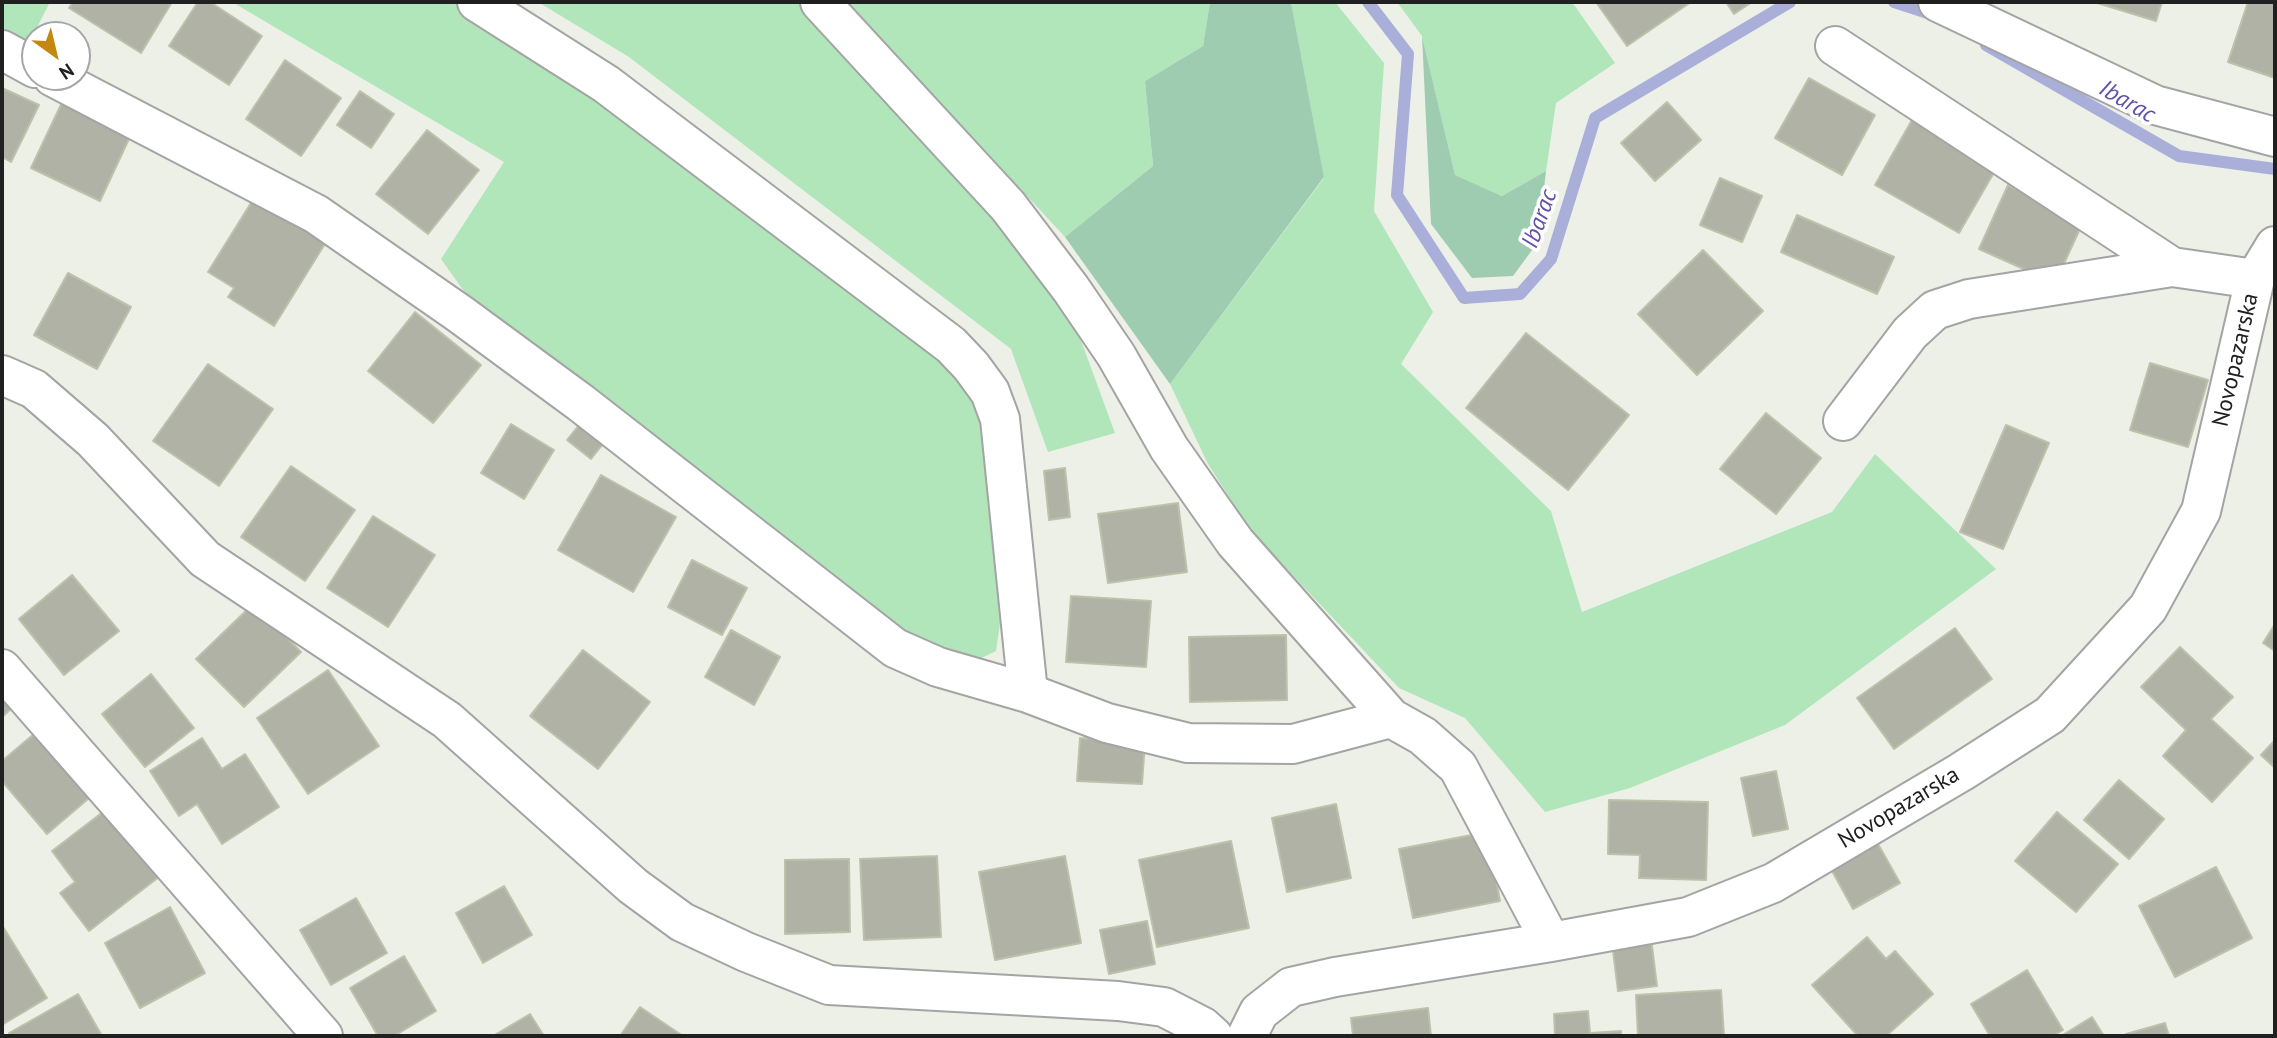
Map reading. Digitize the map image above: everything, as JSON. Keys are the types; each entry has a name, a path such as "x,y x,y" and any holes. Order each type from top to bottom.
{"street":[{"path":"477,2 606,84 919,319 951,345 971,366 990,392 1000,419 1028,693"},
{"path":"820,2 1008,206 1094,322 1169,448 1235,542 1391,718 1423,736 1458,767 1551,942"},
{"path":"1938,2 2155,105 2275,137"},
{"path":"1835,46 2172,267"},
{"path":"2,50 21,60"},
{"path":"80,91 316,214 460,314 581,403 895,648 938,667 1028,693 1107,723 1188,743 1293,744 1391,718"},
{"name":"Novopazarska","path":"1247,1036 1259,1012 1291,987 1335,977 1688,917 1773,883 1961,772 2050,715 2148,608 2202,511 2255,279 2275,247"},
{"path":"1843,421 1910,333 1935,310 1969,299 2172,267 2255,279"},
{"path":"2,375 34,389 93,440 205,559 447,720 633,886 682,922 746,952 829,985 1164,1007 1203,1027 1213,1036"},
{"path":"2,669 323,1036"}],"green space":[{"path":"2,2 50,2 40,21 21,21 21,52 2,42"},
{"path":"232,2 452,2 603,99 961,375 988,415 1008,568 996,651 965,666 916,643 471,301 441,259 504,162"},
{"path":"538,2 806,2 1058,278 1115,433 1048,452 1011,349 629,57"},
{"path":"847,2 1210,2 1203,46 1145,81 1153,166 1065,237"},
{"path":"1210,2 1291,2 1324,177 1170,384 1065,237 1153,166 1145,81 1203,46"},
{"path":"1291,2 1335,2 1384,63 1374,211 1433,312 1401,364 1551,511 1582,612 1832,512 1875,454 1996,569 1785,725 1630,788 1545,812 1465,718 1399,688 1250,530 1208,464 1170,384 1324,178"},
{"path":"1397,2 1572,2 1615,63 1556,103 1546,171 1502,196 1455,175 1422,36"},
{"path":"1422,36 1455,175 1502,196 1546,171 1538,242 1513,276 1472,278 1431,224"}],"building":[{"path":"73,2 172,2 141,53 69,8"},
{"path":"198,2 210,2 262,36 229,85 169,46"},
{"path":"1596,2 1691,2 1627,46"},
{"path":"1726,2 1752,2 1734,14"},
{"path":"2094,2 2162,2 2156,21"},
{"path":"2248,2 2275,2 2275,78 2228,62"},
{"path":"285,60 341,98 301,156 246,119"},
{"path":"1809,78 1875,115 1842,175 1775,138"},
{"path":"2,88 39,105 11,162 2,157"},
{"path":"360,91 394,114 371,148 337,125"},
{"path":"66,94 135,126 100,201 31,168"},
{"path":"1667,102 1701,140 1655,181 1621,143"},
{"path":"1912,120 1996,169 1959,233 1875,185"},
{"path":"427,130 479,170 428,234 376,194"},
{"path":"1720,178 1762,196 1742,242 1700,225"},
{"path":"2008,185 2084,220 2055,283 1979,249"},
{"path":"259,190 331,234 274,326 228,297 234,288 208,272"},
{"path":"1797,215 1894,257 1877,294 1781,252"},
{"path":"1703,250 1763,311 1697,375 1638,314"},
{"path":"68,273 131,307 97,369 34,335"},
{"path":"415,312 481,365 433,423 368,371"},
{"path":"1526,333 1629,415 1568,490 1466,408"},
{"path":"2150,363 2208,380 2188,447 2130,430"},
{"path":"208,364 273,409 219,486 153,441"},
{"path":"1766,413 1821,458 1776,514 1720,469"},
{"path":"587,415 611,434 591,459 567,440"},
{"path":"511,424 554,450 524,499 481,473"},
{"path":"2006,425 2049,443 2003,549 1960,532"},
{"path":"291,466 355,510 305,581 241,537"},
{"path":"1065,468 1070,517 1049,520 1044,471"},
{"path":"601,475 676,517 633,592 558,550"},
{"path":"1178,503 1187,572 1108,583 1098,514"},
{"path":"373,516 435,555 388,627 327,588"},
{"path":"692,560 747,588 722,635 668,607"},
{"path":"72,575 119,631 64,675 19,619"},
{"path":"1071,596 1151,601 1146,667 1066,662"},
{"path":"253,604 301,652 244,707 196,659"},
{"path":"2275,624 2275,651 2263,643"},
{"path":"1955,628 1992,679 1894,749 1857,698"},
{"path":"731,630 780,657 754,705 705,677"},
{"path":"1286,635 1287,700 1190,702 1189,637"},
{"path":"2180,647 2233,697 2211,719 2253,758 2212,802 2163,756 2186,730 2141,687"},
{"path":"583,650 650,702 598,769 530,716"},
{"path":"328,670 379,746 308,794 257,718"},
{"path":"151,674 194,728 145,767 102,714"},
{"path":"2,680 20,701 2,717"},
{"path":"47,723 102,787 47,834 2,781 2,761"},
{"path":"202,738 222,769 245,754 279,807 222,844 197,804 179,816 150,771"},
{"path":"1080,738 1145,742 1142,784 1077,781"},
{"path":"2275,740 2275,768 2261,755"},
{"path":"1776,771 1788,829 1753,836 1741,778"},
{"path":"2119,780 2164,819 2129,859 2084,820"},
{"path":"1609,800 1708,802 1706,880 1639,878 1640,855 1608,854"},
{"path":"1336,804 1351,878 1287,892 1272,818"},
{"path":"112,805 164,873 89,931 60,893 75,882 52,851"},
{"path":"2057,812 2118,864 2076,912 2015,861"},
{"path":"1487,832 1500,901 1413,918 1399,849"},
{"path":"1231,841 1249,928 1157,947 1139,860"},
{"path":"1878,844 1900,883 1853,909 1831,869"},
{"path":"937,856 941,937 864,940 860,859"},
{"path":"1065,856 1081,943 995,960 979,872"},
{"path":"849,859 850,932 785,934 785,860"},
{"path":"2216,867 2252,938 2175,977 2139,906"},
{"path":"504,886 532,935 483,963 456,913"},
{"path":"356,898 387,953 331,985 300,930"},
{"path":"170,907 205,973 140,1008 105,943"},
{"path":"1147,921 1155,964 1109,974 1100,930"},
{"path":"2,925 47,998 2,1025"},
{"path":"1867,937 1886,959 1895,951 1933,994 1886,1036 1858,1036 1812,985"},
{"path":"1651,938 1657,986 1618,991 1612,943"},
{"path":"404,956 436,1011 394,1036 378,1036 350,988"},
{"path":"2027,970 2063,1030 2053,1036 1990,1036 1971,1004"},
{"path":"1721,990 1724,1036 1638,1036 1636,995"},
{"path":"78,994 102,1036 11,1036 9,1033"},
{"path":"640,1007 683,1036 620,1036"},
{"path":"1428,1008 1431,1036 1353,1036 1351,1018"},
{"path":"1588,1011 1590,1033 1621,1031 1621,1036 1555,1036 1554,1014"},
{"path":"530,1014 544,1036 493,1036"},
{"path":"2092,1017 2104,1036 2061,1036"},
{"path":"2165,1023 2169,1036 2126,1036 2126,1034"}],"waterway":[{"name":"Ibarac","path":"1368,2 1408,54 1397,195 1464,298 1520,294 1551,259 1595,118 1790,2"},
{"name":"Ibarac","path":"1894,2 1937,16"},
{"name":"Ibarac","path":"1986,45 2179,156 2275,169"}]}
